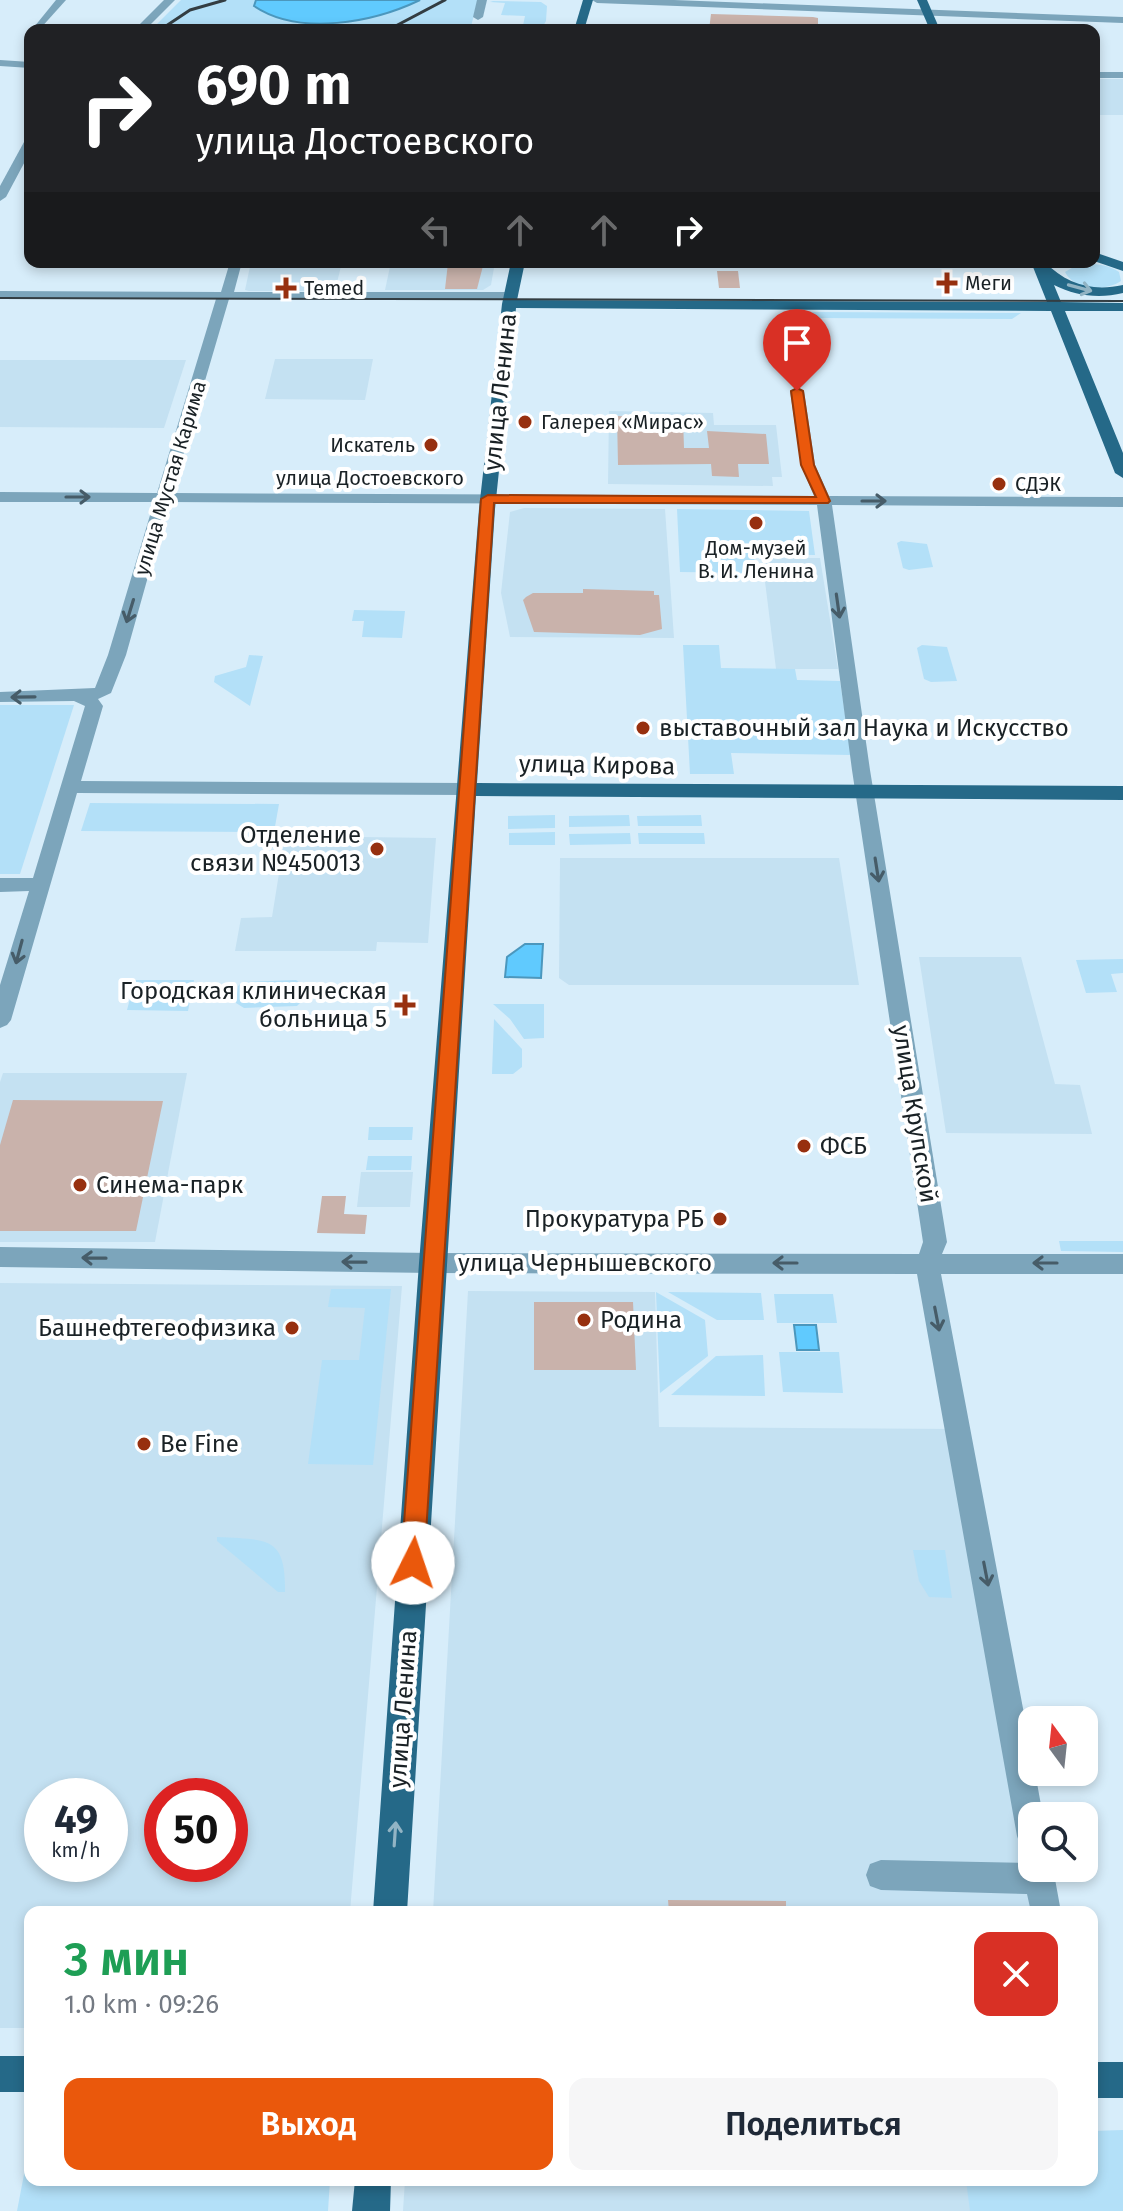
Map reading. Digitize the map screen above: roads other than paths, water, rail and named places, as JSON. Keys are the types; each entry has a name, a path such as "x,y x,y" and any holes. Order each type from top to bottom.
{"main road":[{"path":"581,24 588,0"},
{"path":"922,0 933,24"},
{"path":"1100,256 1123,254"},
{"path":"1100,258 1123,267"},
{"name":"улица Ленина","path":"390,1906 432,1263 488,499 510,300 517,268"},
{"path":"1043,268 1053,302 1123,473"},
{"path":"1046,268 1063,283 1082,290 1104,292 1123,289"},
{"path":"510,300 1053,302 1122,306"},
{"name":"улица Кирова","path":"467,789 1123,793"},
{"path":"0,2074 24,2074"},
{"path":"1098,2080 1123,2080"},
{"path":"371,2211 373,2186"}],"street":[{"path":"39,24 61,0"},
{"path":"145,24 170,0"},
{"path":"478,17 482,0"},
{"path":"597,0 1123,20"},
{"path":"0,63 24,65"},
{"path":"1100,75 1123,75"},
{"path":"1,195 24,153"},
{"name":"улица Мустая Карима","path":"75,696 102,693 117,655 234,268"},
{"path":"0,295 222,300"},
{"path":"0,304 510,300"},
{"name":"улица Крупской","path":"797,391 808,465 824,501 865,793 935,1242 927,1263 1026,1802"},
{"name":"улица Достоевского","path":"0,497 1123,502"},
{"path":"0,697 75,696 91,701 94,706 0,1020"},
{"name":"улица Кирова","path":"70,787 467,789"},
{"path":"0,885 40,884"},
{"name":"улица Чернышевского","path":"0,1257 432,1263 1123,1264"},
{"path":"881,1875 1018,1874"},
{"path":"1040,1882 1045,1906"}],"water":[{"path":"256,0 420,0 381,15 315,24 272,16 254,6"},
{"path":"525,944 543,944 541,978 505,977 507,957"},
{"path":"794,1325 816,1325 819,1350 797,1350"}],"tram line":[{"path":"0,298 1123,301"}],"railway":[{"path":"169,24 190,10 225,0"},
{"path":"399,24 445,0"}],"place":[{"name":"Меги","path":"947,283"},
{"name":"Temed","path":"286,288"},
{"name":"Галерея «Мирас»","path":"525,422"},
{"name":"Искатель","path":"431,445"},
{"name":"СДЭК","path":"999,484"},
{"name":"Дом-музей В. И. Ленина","path":"756,523"},
{"name":"выставочный зал Наука и Искусство","path":"643,728"},
{"name":"Отделение связи №450013","path":"377,849"},
{"name":"Городская клиническая больница 5","path":"405,1005"},
{"name":"ФСБ","path":"804,1146"},
{"name":"Синема-парк","path":"80,1185"},
{"name":"Прокуратура РБ","path":"720,1219"},
{"name":"Родина","path":"584,1320"},
{"name":"Башнефтегеофизика","path":"292,1328"},
{"name":"Be Fine","path":"144,1444"}]}
